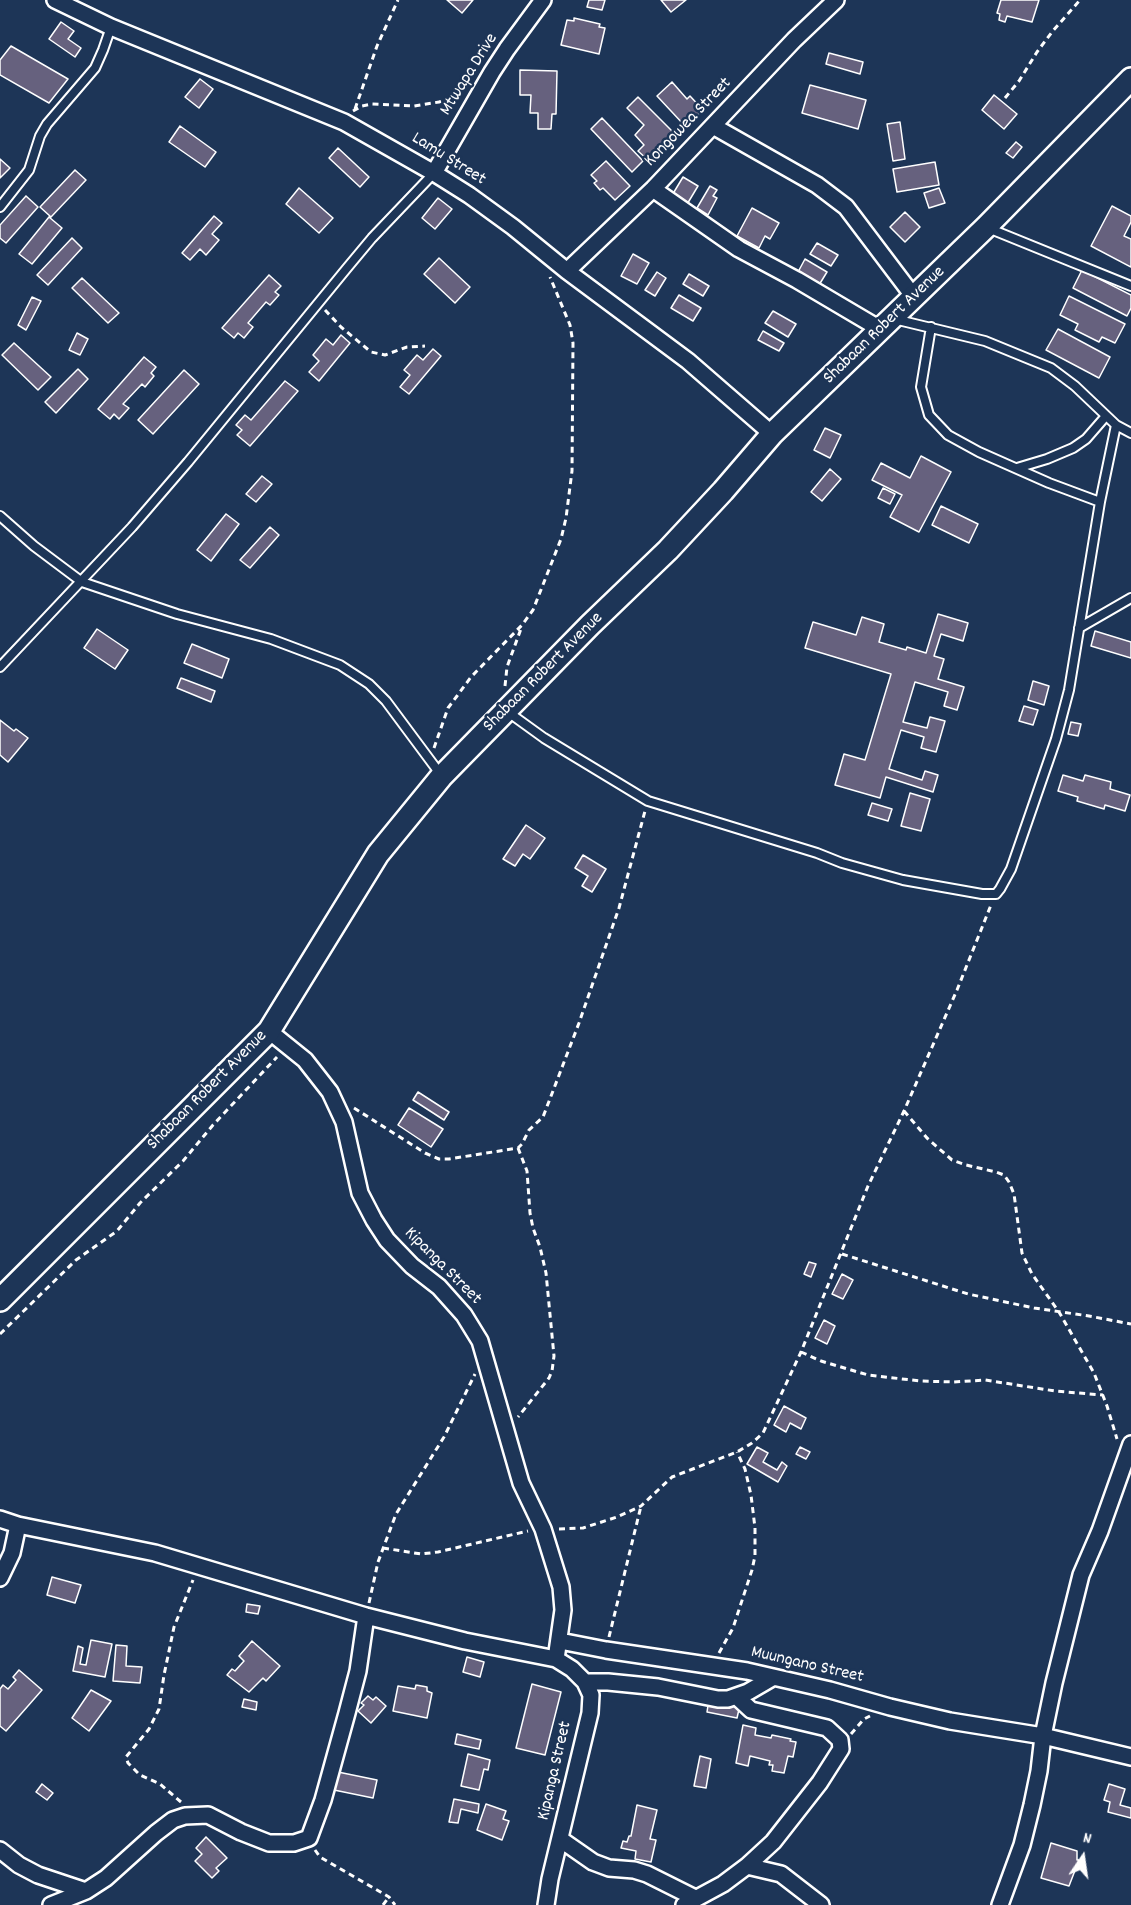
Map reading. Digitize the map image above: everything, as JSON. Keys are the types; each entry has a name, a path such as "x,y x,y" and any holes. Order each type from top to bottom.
{"street":[{"name":"Lamu Street","path":"55,0 111,27 345,122 434,173 469,195 688,361 772,434"},
{"name":"Mtwapa Drive","path":"434,173 492,72 543,0"},
{"name":"Kongowea Street","path":"567,271 653,189 794,40 836,0"},
{"name":"Shabaan Robert Avenue","path":"0,1300 269,1031 378,854 436,769 507,712 568,648 675,543 772,434 986,227 1131,79"},
{"path":"713,126 817,185 846,207 914,297"},
{"path":"653,189 739,249 886,324"},
{"name":"Kipanga Street","path":"269,1031 305,1060 330,1092 344,1122 360,1193 387,1240 412,1266 439,1287 464,1315 480,1341 520,1483 543,1529 561,1587 563,1610 556,1659"},
{"path":"1000,1905 1023,1845 1039,1771 1043,1736 1081,1575 1100,1531 1131,1444"},
{"path":"0,1519 18,1525 135,1549 366,1616 465,1641 556,1659 572,1669 585,1682 658,1687 728,1699 737,1697 772,1677"},
{"path":"0,1578 12,1553 18,1525"},
{"path":"51,1905 86,1891 106,1878 156,1833 173,1820 185,1816 208,1815 269,1843 294,1843 309,1838 323,1800 358,1671 366,1616"},
{"name":"Muungano Street","path":"560,1641 720,1666 830,1690 950,1721 1043,1736 1131,1756"},
{"name":"Kipanga Street","path":"546,1905 550,1879 590,1713 591,1695 585,1682"},
{"path":"560,1839 593,1862 609,1868 634,1870 647,1874 689,1901 723,1884 747,1866 773,1842 820,1782 836,1758 842,1744 836,1734 827,1728 751,1710 737,1697"},
{"path":"773,1842 776,1864 782,1874 821,1905"},
{"path":"0,1850 18,1865 38,1875 86,1891"},
{"path":"747,1866 782,1874"}],"lane":[{"path":"0,207 29,170 40,136 47,124 95,68 111,27"},
{"path":"0,668 82,582 188,462 372,238 434,173"},
{"path":"986,227 1131,286"},
{"path":"886,324 931,327 985,341 1051,368 1075,386 1116,425 1131,433"},
{"path":"931,327 921,387 929,415 948,435 1017,468 1100,502"},
{"path":"1017,468 1073,448 1086,439 1106,416"},
{"path":"507,712 544,738 648,801 842,863 903,880 974,893 996,894 1011,869 1056,739 1068,690 1100,502 1116,425"},
{"path":"0,516 34,546 82,582 177,614 271,639 340,665 369,684 381,696 436,769"},
{"path":"1079,628 1131,598"}],"path":[{"path":"345,122 355,109 377,46 398,0"},
{"path":"1005,98 1052,32 1080,0"},
{"path":"355,109 372,104 414,106 439,102 451,99 468,90"},
{"path":"436,769 448,708 471,677 528,618 561,539 568,507 572,462 572,333 540,249"},
{"path":"318,302 341,327 371,352 385,355 407,347 425,346"},
{"path":"507,712 505,689 507,667 522,625"},
{"path":"330,1092 425,1153 439,1159 518,1148 529,1130 545,1114 549,1097 602,960 619,908 648,801"},
{"path":"383,1548 421,1554 520,1532 583,1528 642,1506 672,1477 737,1452 763,1433 801,1352 868,1186 904,1111 996,894"},
{"path":"0,1334 76,1260 117,1232 140,1203 183,1161 288,1046"},
{"path":"904,1111 927,1138 952,1160 1004,1175 1009,1182 1016,1203 1022,1253 1032,1274 1059,1312 1094,1373 1124,1461"},
{"path":"508,1441 521,1412 549,1378 554,1356 546,1273 530,1213 527,1172 518,1148"},
{"path":"842,1254 968,1294 1131,1324"},
{"path":"801,1352 821,1361 868,1375 921,1381 985,1380 1055,1391 1103,1395"},
{"path":"366,1616 373,1580 396,1514 444,1437 474,1376 485,1361"},
{"path":"720,1666 718,1655 733,1628 755,1556 755,1528 751,1495 737,1452"},
{"path":"606,1650 642,1506"},
{"path":"198,1567 174,1627 159,1709 149,1729 126,1757 128,1763 140,1775 160,1784 178,1800 201,1814"},
{"path":"842,1744 864,1719 890,1707"},
{"path":"309,1838 320,1857 389,1898 395,1905"},
{"path":"383,1905 389,1898"}],"building":[{"path":"447,0 473,0 462,13"},
{"path":"589,0 605,0 602,10 587,7"},
{"path":"661,0 686,0 671,12"},
{"path":"1001,0 1039,0 1032,22 1007,16 1005,22 999,20 1000,14 997,13"},
{"path":"574,18 600,24 599,27 605,28 599,54 561,45 567,20 574,21"},
{"path":"61,22 74,31 68,39 81,48 75,57 49,39"},
{"path":"11,46 68,79 49,103 0,75 0,60"},
{"path":"829,53 863,62 860,74 826,64"},
{"path":"520,70 557,71 556,114 552,114 551,129 538,129 538,113 530,113 531,95 520,95"},
{"path":"200,79 213,89 199,108 185,97"},
{"path":"672,82 687,99 690,96 703,110 685,126 657,96"},
{"path":"810,85 866,100 858,129 802,113"},
{"path":"994,95 1017,114 1004,129 982,110"},
{"path":"638,97 675,134 648,160 638,151 644,145 635,135 644,125 627,108"},
{"path":"602,118 643,161 632,172 591,129"},
{"path":"900,122 905,159 893,161 887,124"},
{"path":"180,126 216,152 205,167 169,142"},
{"path":"1016,142 1022,147 1013,158 1006,153"},
{"path":"338,148 369,177 360,187 329,158"},
{"path":"0,159 10,168 0,178"},
{"path":"606,161 630,186 615,200 603,188 600,190 594,183 597,181 591,175"},
{"path":"935,162 939,185 897,192 893,169"},
{"path":"75,170 86,180 51,217 40,207"},
{"path":"683,177 698,186 686,206 671,197"},
{"path":"710,186 717,190 713,196 717,198 708,215 697,208"},
{"path":"299,188 333,218 319,233 286,204"},
{"path":"939,188 945,203 929,208 924,193"},
{"path":"26,196 38,207 6,243 0,238 0,225"},
{"path":"438,198 452,209 435,229 422,218"},
{"path":"1112,206 1131,216 1131,222 1124,236 1131,239 1131,267 1091,246"},
{"path":"752,208 779,223 770,239 765,236 759,248 737,236"},
{"path":"905,212 920,227 905,242 890,227"},
{"path":"214,216 222,223 212,234 219,240 206,255 200,249 190,260 182,253"},
{"path":"49,217 62,228 32,264 19,254"},
{"path":"72,238 82,248 48,285 37,275"},
{"path":"817,243 838,255 831,266 810,254"},
{"path":"633,254 649,263 637,284 621,276"},
{"path":"439,258 470,287 455,303 424,274"},
{"path":"805,259 827,272 819,285 798,272"},
{"path":"1082,270 1131,295 1131,308 1127,316 1073,288"},
{"path":"657,272 666,278 655,296 645,290"},
{"path":"689,274 709,286 703,296 683,284"},
{"path":"269,275 281,286 275,292 279,295 270,305 266,302 248,323 253,327 244,338 238,333 234,338 222,328"},
{"path":"82,278 119,313 108,323 72,288"},
{"path":"679,295 701,308 693,321 671,308"},
{"path":"1069,296 1125,324 1115,343 1102,337 1099,342 1075,330 1078,324 1060,315"},
{"path":"32,297 41,301 26,330 18,325"},
{"path":"773,311 796,324 788,337 765,323"},
{"path":"1058,329 1110,357 1099,378 1046,350"},
{"path":"763,331 784,343 779,351 758,340"},
{"path":"77,333 88,339 80,355 69,350"},
{"path":"341,335 350,343 319,381 309,372 319,361 313,355 326,339 333,345"},
{"path":"14,343 51,377 38,390 2,355"},
{"path":"433,349 441,356 409,394 400,387 410,375 404,370 417,355 423,360"},
{"path":"144,357 156,367 151,373 154,376 145,387 142,384 123,404 129,408 119,419 114,414 110,419 98,409"},
{"path":"78,369 88,379 56,413 45,402"},
{"path":"184,370 199,384 153,434 138,420"},
{"path":"285,381 298,391 250,446 237,435 242,430 236,425 245,415 251,420"},
{"path":"825,428 841,435 830,458 814,450"},
{"path":"921,456 951,472 919,532 890,517 902,495 872,480 881,463 910,478"},
{"path":"830,469 841,479 822,501 811,492"},
{"path":"262,476 272,484 256,502 246,494"},
{"path":"883,488 895,494 890,504 878,498"},
{"path":"941,506 978,524 969,543 932,525"},
{"path":"226,514 239,524 211,561 197,550"},
{"path":"270,527 279,535 250,568 240,560"},
{"path":"938,614 968,623 963,641 941,634 934,656 944,659 938,679 964,687 957,710 944,706 948,692 915,682 903,722 927,728 930,717 945,721 936,752 921,748 924,737 901,730 889,769 922,780 925,771 938,775 933,792 886,777 880,798 835,785 844,754 865,760 891,674 805,648 813,622 856,635 862,617 884,624 879,642 926,653"},
{"path":"97,629 128,650 115,669 84,648"},
{"path":"1095,631 1131,642 1131,658 1091,646"},
{"path":"192,644 229,659 222,678 184,663"},
{"path":"181,678 215,691 211,702 177,688"},
{"path":"1033,681 1049,686 1044,705 1028,700"},
{"path":"1024,706 1038,710 1033,725 1019,721"},
{"path":"0,720 28,738 8,762 0,755"},
{"path":"1071,722 1081,724 1078,736 1068,734"},
{"path":"1063,775 1083,781 1085,775 1111,782 1110,789 1130,795 1125,811 1105,805 1104,809 1077,801 1078,797 1058,791"},
{"path":"910,793 930,799 921,831 901,826"},
{"path":"872,803 892,809 888,821 868,815"},
{"path":"526,825 545,838 530,859 523,854 515,866 503,859"},
{"path":"583,855 606,869 592,892 582,886 588,876 575,868"},
{"path":"418,1092 449,1112 444,1120 413,1100"},
{"path":"409,1108 443,1129 431,1147 398,1125"},
{"path":"809,1262 816,1264 811,1277 804,1274"},
{"path":"842,1274 853,1280 843,1299 832,1294"},
{"path":"824,1320 835,1326 827,1344 815,1338"},
{"path":"784,1406 806,1418 801,1429 790,1423 786,1432 774,1425"},
{"path":"757,1447 768,1453 763,1462 777,1470 782,1462 787,1466 778,1482 747,1464"},
{"path":"800,1447 810,1452 806,1459 796,1454"},
{"path":"52,1577 81,1585 75,1603 47,1595"},
{"path":"247,1604 260,1606 258,1614 246,1612"},
{"path":"91,1640 112,1644 105,1677 73,1671 78,1646 83,1648 80,1664 86,1665"},
{"path":"252,1641 280,1666 266,1681 263,1678 249,1692 227,1675 232,1669 235,1671 244,1661 239,1656"},
{"path":"116,1645 127,1646 126,1666 142,1667 140,1683 113,1681"},
{"path":"467,1657 484,1662 480,1677 463,1672"},
{"path":"19,1670 42,1690 6,1731 0,1726 0,1689 3,1685 8,1689 16,1680 13,1677"},
{"path":"532,1684 561,1692 545,1755 516,1748"},
{"path":"416,1685 427,1687 427,1691 432,1693 427,1718 393,1711 398,1686 415,1689"},
{"path":"91,1690 111,1701 89,1731 72,1718"},
{"path":"368,1696 373,1700 376,1697 386,1706 371,1723 358,1711 364,1705 361,1703"},
{"path":"244,1699 257,1702 256,1710 242,1707"},
{"path":"709,1699 740,1705 737,1718 707,1712"},
{"path":"743,1725 756,1728 755,1735 771,1738 772,1735 796,1742 793,1757 788,1756 784,1773 772,1771 773,1765 769,1765 770,1761 750,1756 748,1766 736,1763"},
{"path":"457,1734 481,1740 479,1749 455,1744"},
{"path":"468,1754 490,1760 488,1770 484,1769 479,1790 461,1786"},
{"path":"700,1756 711,1759 706,1788 694,1786"},
{"path":"338,1772 377,1780 373,1798 334,1790"},
{"path":"42,1784 53,1793 47,1800 36,1792"},
{"path":"1109,1784 1125,1789 1120,1805 1131,1808 1131,1818 1108,1812 1110,1802 1104,1800"},
{"path":"454,1799 479,1804 478,1813 461,1809 458,1823 449,1822"},
{"path":"486,1804 506,1811 503,1819 509,1821 502,1840 477,1830"},
{"path":"637,1805 657,1810 650,1839 656,1840 651,1862 635,1859 636,1851 621,1848 623,1841 627,1842 631,1836"},
{"path":"206,1837 227,1858 216,1868 219,1871 212,1878 195,1861 202,1854 196,1848"},
{"path":"1051,1843 1077,1851 1077,1860 1079,1860 1069,1886 1041,1878"}]}
